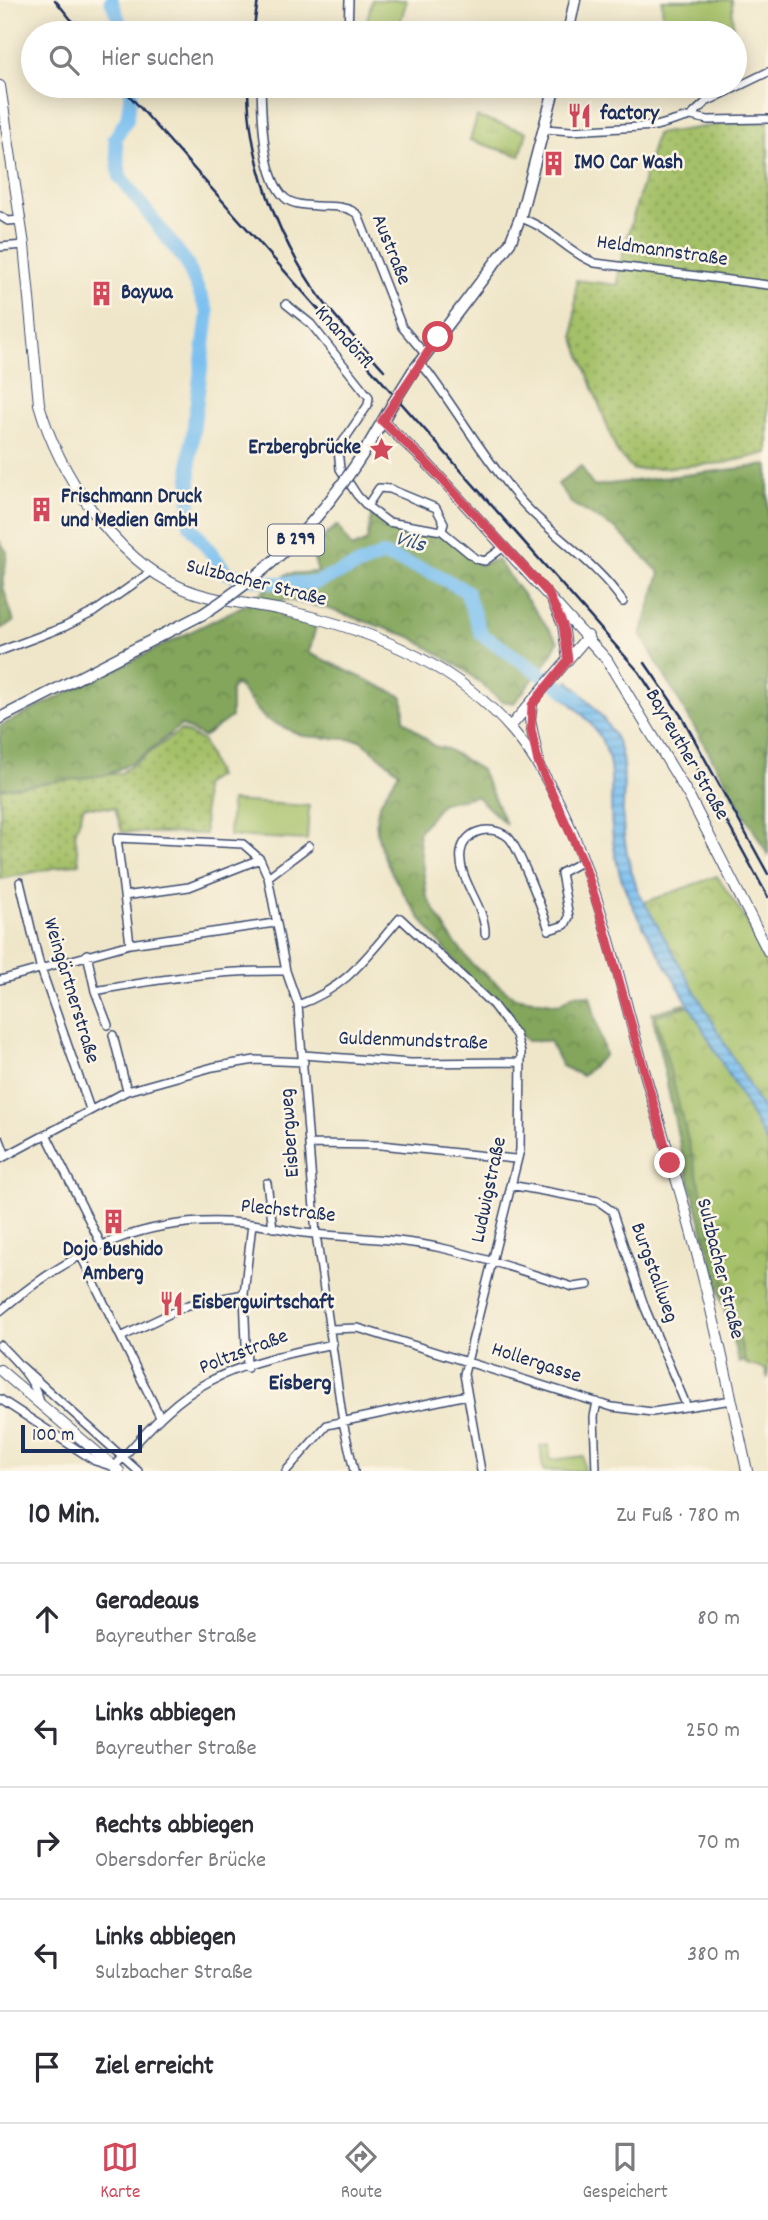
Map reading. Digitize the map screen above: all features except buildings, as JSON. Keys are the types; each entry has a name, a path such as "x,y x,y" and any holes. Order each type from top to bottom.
{"main road":[{"path":"571,21 575,0"},
{"name":"Sulzbacher Straße","path":"0,86 24,245 35,372 46,427 66,470 89,506 121,543 152,571 182,588 300,614 387,642 426,661 461,684 510,727 538,762"},
{"name":"B 299","path":"0,718 171,632 245,587 282,555 329,503 368,446 415,367 502,257 520,218 552,98"},
{"name":"Bayreuther Straße","path":"382,421 425,461 588,636 610,664 665,753 768,951"},
{"name":"Bayreuther Straße","path":"548,593 563,625 568,660"},
{"path":"510,727 525,719 532,705 588,636"},
{"name":"Sulzbacher Straße","path":"525,719 538,762 583,861 688,1218 747,1471"},
{"path":"0,1370 116,1469"}],"street":[{"path":"348,21 349,0"},
{"path":"747,82 768,72"},
{"name":"Austraße","path":"261,98 267,152 276,182 285,198 298,204 344,208 358,215 402,327 425,354"},
{"path":"545,128 571,131 656,126 691,116 714,98"},
{"path":"691,116 708,120 768,119"},
{"path":"0,216 8,221 20,220"},
{"name":"Heldmannstraße","path":"520,218 544,228 578,256 595,263 768,285"},
{"path":"0,247 24,245"},
{"name":"Knandörfl","path":"286,304 311,324 369,397 355,425 341,441 337,460 340,469 367,506 388,522 442,531"},
{"path":"415,367 428,372 518,497 560,540 609,581 623,602"},
{"path":"367,506 379,488 390,489 436,508 444,523 442,531 476,559 485,561 504,547"},
{"path":"0,651 84,617 152,571"},
{"path":"485,934 485,922 460,855 467,838 475,832 493,830 511,840 549,930 565,925 569,917 561,873 583,861"},
{"path":"124,896 189,887 260,859 243,844 117,838 124,896 130,944"},
{"path":"268,877 309,846"},
{"name":"Eisbergweg","path":"260,859 268,877 286,971 298,1005 316,1234 343,1422 354,1471"},
{"name":"Weingärtnerstraße","path":"20,883 40,966 89,1109"},
{"name":"Ludwigstraße","path":"298,1005 326,995 347,978 400,918 493,1005 516,1035 521,1062 520,1150 515,1159 464,1374 481,1471"},
{"path":"0,980 40,966 130,944 275,923"},
{"path":"87,954 95,991 108,1025"},
{"path":"95,991 180,976 238,970 286,971"},
{"path":"113,1035 127,1091"},
{"name":"Guldenmundstraße","path":"3,1157 47,1136 89,1109 127,1091 213,1067 255,1060 304,1059 411,1063 521,1062"},
{"path":"47,1136 101,1244"},
{"path":"0,1140 3,1157"},
{"path":"309,1144 393,1146 515,1159"},
{"path":"267,1183 273,1228"},
{"name":"Burgstallweg","path":"510,1185 598,1201 612,1211 645,1308 687,1406"},
{"name":"Plechstraße","path":"0,1311 43,1275 101,1244 162,1227 214,1222 252,1224 445,1248 573,1287 588,1285"},
{"path":"247,1368 244,1294 252,1224"},
{"path":"80,1254 123,1336 160,1417"},
{"path":"123,1336 188,1305 244,1294"},
{"name":"Hollergasse","path":"331,1329 358,1328 597,1402 652,1412 732,1400"},
{"name":"Poltzstraße","path":"116,1469 123,1457 160,1417 209,1381 285,1353 333,1344"},
{"path":"0,1345 138,1471"},
{"path":"20,1366 37,1390 40,1402"},
{"path":"286,1471 327,1425 467,1395"},
{"path":"0,1399 95,1461 116,1469"},
{"path":"596,1471 594,1417 597,1402"}],"green space":[{"path":"372,0 407,0 401,21 367,21"},
{"path":"662,0 732,0 733,21 663,21"},
{"path":"477,117 527,132 520,156 470,140"},
{"path":"768,122 768,453 724,463 633,470 617,452 574,337 576,280 618,285 619,268 656,134 724,124"},
{"path":"768,465 768,855 641,635 660,573 617,530 571,503 558,484 581,466 593,486"},
{"path":"372,513 408,532 446,537 479,565 497,560 558,641 547,662 514,703 501,701 466,671 411,637 326,608 283,599 281,617 316,626 309,653 403,697 404,720 434,746 447,749 481,770 506,824 476,796 442,803 418,833 427,897 452,939 472,964 514,997 559,1004 575,994 590,996 605,1055 582,1076 562,1066 549,1041 527,1041 459,966 409,902 390,870 379,841 377,815 383,798 399,772 360,740 303,736 265,719 236,684 231,691 231,717 203,737 181,725 131,763 100,777 0,789 0,726 243,606 287,574 318,572 311,549 337,525 352,548 367,541"},
{"path":"0,542 7,552 3,587 14,622 0,629"},
{"path":"181,730 203,741 217,776 203,785 205,834 122,832 115,808 84,806 75,834 79,863 0,879 0,789 121,773"},
{"path":"231,801 309,806 307,840 229,836"},
{"path":"717,876 748,923 768,970 768,1379 765,1369 746,1364 656,1016 697,1003 640,904"},
{"path":"685,1004 709,1040 762,1356 739,1363 681,1150 652,1013"},
{"path":"549,1445 550,1460 583,1456 584,1471 543,1471 540,1446"}],"water":[{"path":"569,681 602,717 617,741 623,771 625,840 638,891 768,1119 768,1146 640,921 626,891 616,859 612,831 607,752 598,734 583,715 559,693"}],"waterway":[{"name":"Vils","path":"111,0 119,21"},
{"name":"Vils","path":"130,98 127,119 115,138 120,177 186,262 208,313 190,456 190,525 227,573 274,583 315,583 383,555 433,573 466,591 481,634 577,698"}],"railway":[{"path":"55,0 72,21"},
{"path":"255,21 258,0"},
{"path":"132,98 639,672 675,727 768,897"},
{"path":"248,98 259,169 278,224 305,274 327,307 384,370"},
{"path":"645,663 682,717 768,874"}],"place":[{"name":"factory","path":"580,115"},
{"name":"IMO Car Wash","path":"554,164"},
{"name":"Baywa","path":"101,294"},
{"name":"Erzbergbrücke","path":"381,449"},
{"name":"Frischmann Druck und Medien GmbH","path":"41,510"},
{"name":"Dojo Bushido Amberg","path":"113,1222"},
{"name":"Eisbergwirtschaft","path":"172,1304"}],"district":[{"name":"Eisberg","path":"300,1384"}],"route":[{"path":"438,337 382,421 425,461 548,593 563,625 568,660 532,705 531,729 538,762 583,861 602,920 670,1163"}]}
